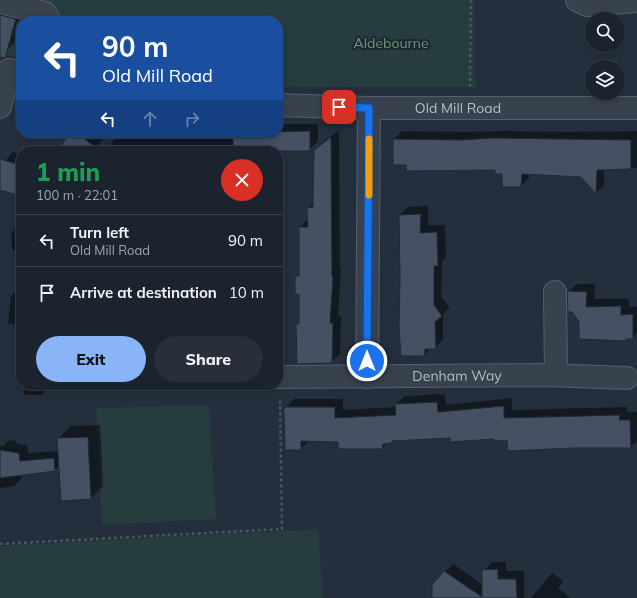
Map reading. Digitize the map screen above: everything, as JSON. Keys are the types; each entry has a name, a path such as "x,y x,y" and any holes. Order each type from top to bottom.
{"street":[{"path":"577,0 587,5 637,1"},
{"path":"0,2 27,5 45,13 47,16"},
{"path":"0,107 10,70"},
{"name":"Old Mill Road","path":"283,105 369,108 637,108"},
{"path":"367,377 369,108"},
{"path":"552,375 555,292"},
{"name":"Denham Way","path":"283,377 552,375 627,378"}],"path":[{"path":"470,108 471,0"},
{"path":"0,544 282,529 279,390"}],"green space":[{"name":"Aldebourne","path":"0,0 474,0 474,67 476,87 283,87 283,16 16,16 16,58 0,53"},
{"path":"209,405 216,519 102,525 96,408"},
{"path":"318,529 323,598 0,598 0,546"}],"building":[{"path":"0,15 16,19 5,58 0,57"},
{"path":"310,131 310,151 283,151 283,146 233,146 233,138 283,138 283,132"},
{"path":"331,137 333,277 330,323 333,323 332,363 297,364 296,324 299,324 299,294 295,294 295,276 299,276 299,227 308,227 307,208 313,207 314,150"},
{"path":"66,138 83,138 94,146 61,146"},
{"path":"494,138 631,140 631,169 597,170 596,194 581,177 522,174 521,187 502,187 502,174 495,174 495,170 406,171 406,165 393,165 393,139 461,140"},
{"path":"0,159 16,164 16,195 0,190"},
{"path":"421,214 420,233 437,232 438,266 434,266 434,305 442,316 435,322 436,349 425,349 424,356 401,356 399,329 399,215"},
{"path":"567,291 587,292 586,307 621,306 621,315 633,314 633,339 626,339 626,341 579,339 579,322 572,312 568,312"},
{"path":"437,402 438,412 504,406 504,418 620,415 619,420 630,420 631,448 573,448 508,451 507,440 494,441 494,439 450,442 450,438 392,441 392,443 383,444 382,449 338,449 338,442 301,441 301,450 285,450 284,407 335,407 335,418 396,415 395,404"},
{"path":"88,437 91,499 61,501 57,438"},
{"path":"0,450 19,453 20,461 54,458 55,471 0,478"},
{"path":"498,569 498,579 516,579 517,598 432,598 432,585 444,571 482,597 482,570"}],"slow traffic":[{"path":"369,139 369,195"}],"route":[{"path":"339,107 369,108 367,361"}]}
